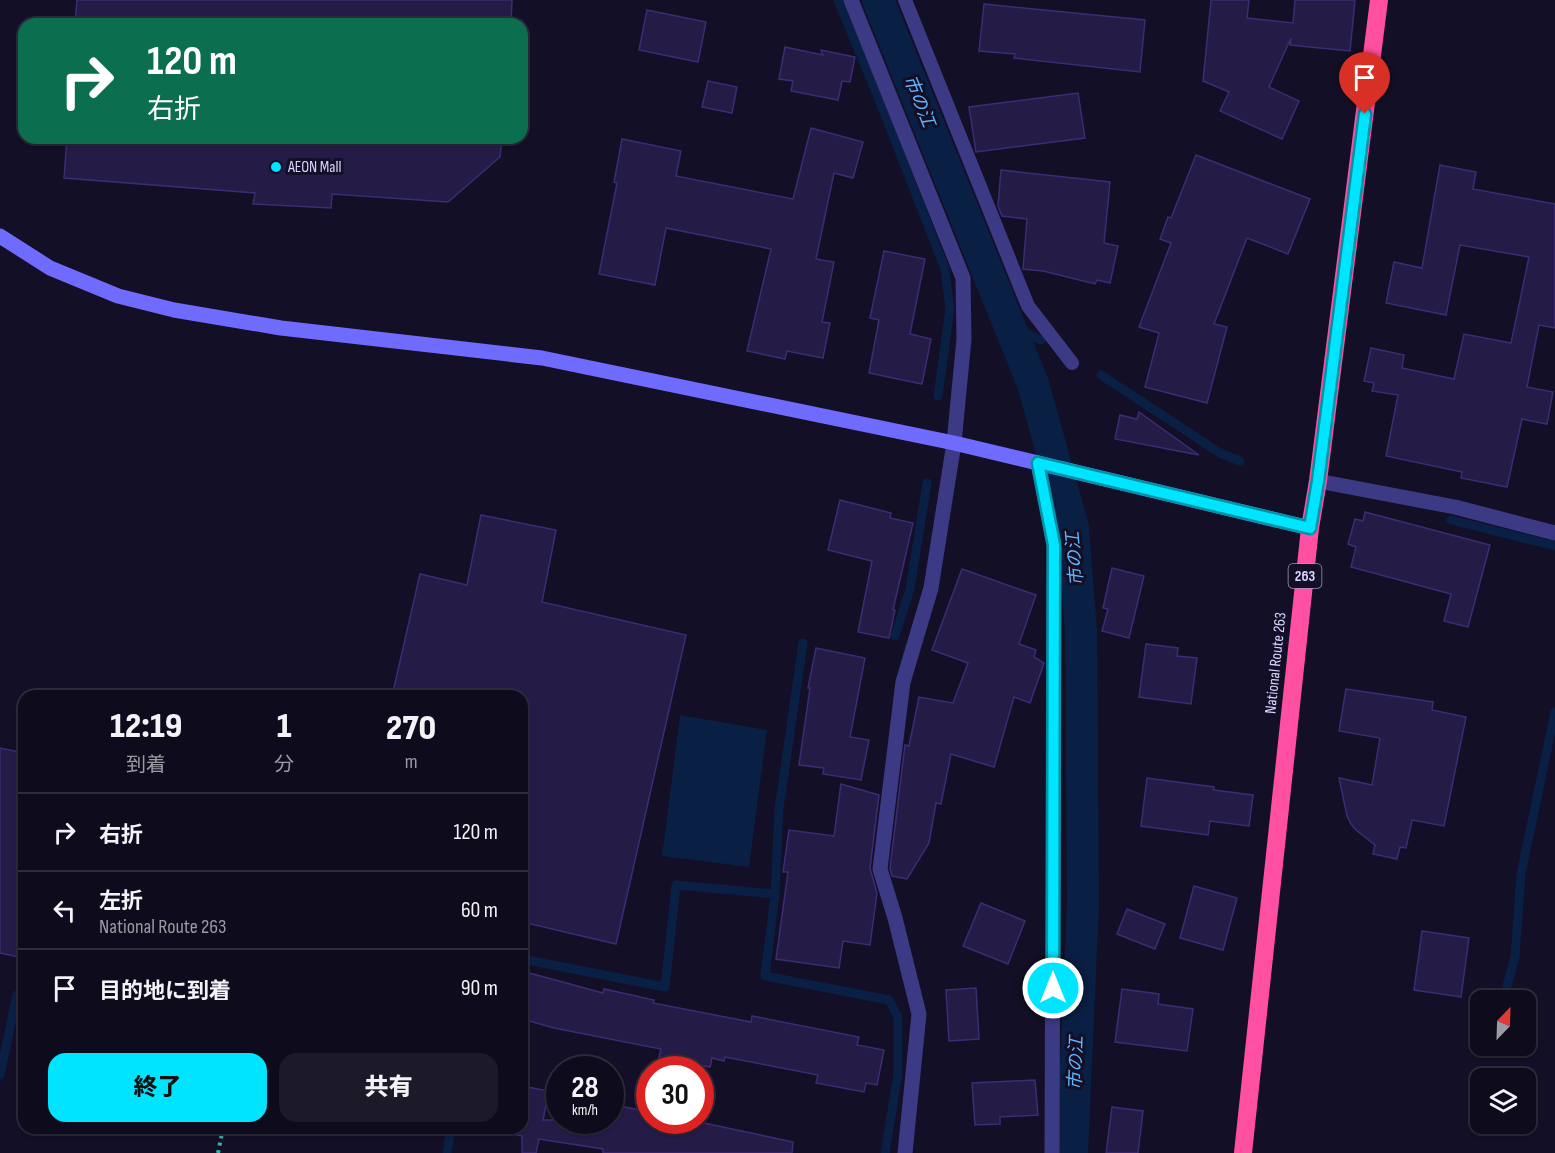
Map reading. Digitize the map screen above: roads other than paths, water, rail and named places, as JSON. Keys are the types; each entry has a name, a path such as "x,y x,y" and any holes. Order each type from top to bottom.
{"highway":[{"name":"National Route 263","path":"1243,1153 1310,528 1318,481 1379,0"}],"street":[{"path":"851,0 963,278 963,339 954,442 931,588 903,682 880,869 896,918 919,1014 905,1153"},
{"path":"0,236 50,268 118,296 174,310 281,328 542,358 954,442 1310,528"},
{"path":"1038,463 1054,545 1052,1153"},
{"path":"1318,481 1455,507 1555,533"}],"lane":[{"path":"905,0 1028,306 1072,363"}],"water":[{"path":"680,715 767,730 749,867 662,856"}],"waterway":[{"path":"838,0 945,269 950,309 938,396"},
{"name":"市の江","path":"878,0 1033,384 1073,527 1081,633 1083,904 1072,1153"},
{"path":"1011,327 1041,340"},
{"path":"1101,375 1220,453 1240,461"},
{"path":"895,636 910,589 927,483"},
{"path":"1451,520 1555,546"},
{"path":"803,643 779,809 775,894 765,976 889,1000 898,1017 898,1074 885,1153"},
{"path":"1506,990 1515,957 1521,874 1555,712"},
{"path":"528,960 665,987 676,885 775,894"},
{"path":"0,1075 18,995"},
{"path":"447,1153 450,1134"}],"place":[{"name":"AEON Mall","path":"276,167"}]}
